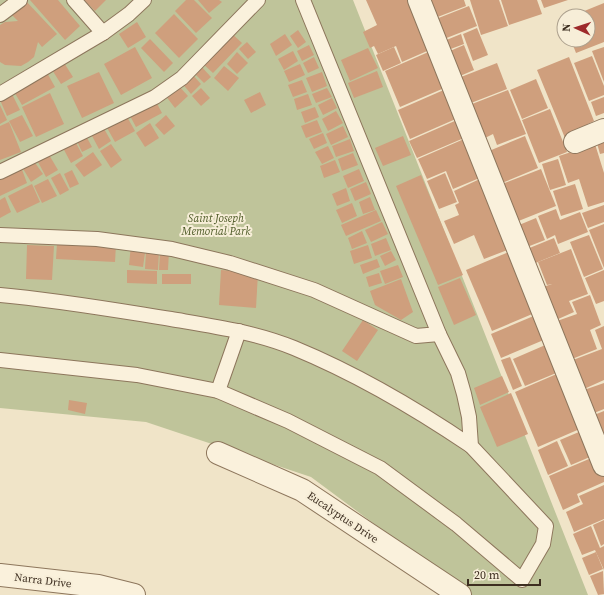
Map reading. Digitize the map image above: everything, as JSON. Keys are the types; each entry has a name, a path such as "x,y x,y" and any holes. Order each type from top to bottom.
{"street":[{"path":"419,0 604,465"},
{"path":"575,142 604,130"},
{"name":"Eucalyptus Drive","path":"218,453 302,490 459,595"},
{"name":"Narra Drive","path":"0,575 98,586 134,595"}],"lane":[{"path":"0,15 20,0"},
{"path":"74,0 103,33"},
{"path":"0,94 103,33 130,14 144,0"},
{"path":"0,172 155,97 182,78 258,0"},
{"path":"303,0 439,334 458,373 469,417 471,446"},
{"path":"0,235 97,239 172,249 230,263 314,290 416,336 439,334"},
{"path":"0,295 59,301 238,331 294,347 412,406 471,446 546,526 543,544 522,580 456,524 380,468 288,422 218,391 137,375 0,360"},
{"path":"218,391 238,331"}],"green space":[{"name":"Saint Joseph Memorial Park","path":"0,0 353,0 588,595 470,595 311,477 146,422 0,408"}],"building":[{"path":"25,0 57,34 42,47 38,42 34,57 28,62 21,66 5,65 0,62 0,25 5,22 18,21 9,12"},
{"path":"30,0 58,0 80,26 65,40"},
{"path":"84,0 106,0 95,11"},
{"path":"186,0 194,0 212,18 196,33 175,11"},
{"path":"198,0 219,0 222,2 209,13"},
{"path":"366,0 413,0 434,48 402,62 396,46 378,54 374,46 370,48 363,32 377,25"},
{"path":"428,0 464,0 466,6 435,18"},
{"path":"470,0 499,0 508,26 481,35"},
{"path":"501,0 537,0 542,14 509,25"},
{"path":"541,0 568,0 544,8"},
{"path":"604,3 604,42 596,45 596,8 592,8"},
{"path":"469,6 477,26 444,39 436,19"},
{"path":"174,14 198,39 179,58 155,33"},
{"path":"137,22 146,37 128,48 119,34"},
{"path":"477,28 488,55 473,61 463,34"},
{"path":"298,30 306,42 298,48 290,36"},
{"path":"229,31 242,43 213,73 200,61"},
{"path":"285,34 292,45 276,56 270,44"},
{"path":"461,34 464,44 448,50 444,41"},
{"path":"150,39 173,63 164,72 141,48"},
{"path":"247,42 256,52 248,59 239,49"},
{"path":"309,45 314,55 302,61 297,51"},
{"path":"464,45 474,70 460,76 450,51"},
{"path":"135,47 152,78 121,95 104,64"},
{"path":"394,47 401,63 383,71 376,55"},
{"path":"604,47 604,82 592,51"},
{"path":"368,48 378,68 350,81 341,60"},
{"path":"574,48 589,48 576,53"},
{"path":"433,50 449,86 400,107 385,71"},
{"path":"293,51 298,61 284,70 278,59"},
{"path":"237,52 248,63 237,74 227,64"},
{"path":"592,56 604,86 604,95 589,101 574,63"},
{"path":"314,57 319,68 308,73 303,63"},
{"path":"569,57 594,121 588,124 589,128 565,138 537,70"},
{"path":"61,58 73,77 61,84 49,65"},
{"path":"497,63 507,89 471,103 461,77"},
{"path":"199,64 211,77 204,83 192,71"},
{"path":"300,64 305,75 289,82 284,71"},
{"path":"224,66 239,78 228,91 214,78"},
{"path":"46,71 55,87 22,105 13,90"},
{"path":"377,71 383,87 354,98 348,83"},
{"path":"99,72 114,103 82,118 67,86"},
{"path":"322,72 327,86 312,92 306,78"},
{"path":"191,73 201,84 191,94 181,82"},
{"path":"536,79 548,108 522,119 510,90"},
{"path":"302,80 307,92 293,97 288,85"},
{"path":"177,84 188,96 175,108 165,95"},
{"path":"201,88 210,98 201,106 192,96"},
{"path":"327,88 332,97 316,103 312,94"},
{"path":"446,89 458,118 410,139 398,110"},
{"path":"508,90 526,134 497,145 493,134 485,138 472,104"},
{"path":"260,92 266,105 251,113 244,100"},
{"path":"50,93 64,124 36,137 22,107"},
{"path":"12,94 20,110 7,116 0,100"},
{"path":"308,94 312,105 297,110 294,99"},
{"path":"604,97 604,113 596,116 591,102"},
{"path":"154,98 162,113 136,127 128,112"},
{"path":"332,98 337,108 323,115 318,105"},
{"path":"0,105 7,120 0,124"},
{"path":"315,107 319,117 305,123 301,112"},
{"path":"550,109 567,152 539,163 522,120"},
{"path":"336,111 343,123 328,131 322,119"},
{"path":"22,115 33,136 20,142 9,121"},
{"path":"126,115 135,131 115,142 106,126"},
{"path":"166,115 175,126 164,135 155,125"},
{"path":"317,120 322,132 306,138 301,126"},
{"path":"457,120 464,138 417,158 409,141"},
{"path":"9,122 21,152 0,160 0,126"},
{"path":"150,123 159,138 145,147 136,133"},
{"path":"343,126 348,137 331,145 326,134"},
{"path":"103,127 111,141 99,149 91,134"},
{"path":"323,133 327,143 314,149 309,139"},
{"path":"604,133 604,153 600,154 595,136"},
{"path":"85,134 92,147 82,152 76,139"},
{"path":"403,136 411,155 383,166 375,148"},
{"path":"525,136 538,168 502,183 489,151"},
{"path":"350,139 354,151 336,157 332,146"},
{"path":"464,139 482,177 453,189 446,171 427,179 418,159"},
{"path":"75,141 83,156 71,163 63,148"},
{"path":"111,144 122,160 111,168 100,151"},
{"path":"595,144 604,173 604,202 588,207 579,179 568,183 559,156"},
{"path":"328,146 334,158 322,164 315,152"},
{"path":"93,152 102,165 84,177 75,165"},
{"path":"48,153 58,170 46,177 37,160"},
{"path":"353,153 358,165 342,171 338,159"},
{"path":"558,159 566,185 550,190 542,164"},
{"path":"33,160 43,174 31,182 22,167"},
{"path":"335,160 340,172 324,178 320,166"},
{"path":"21,167 27,183 0,196 0,178"},
{"path":"359,169 364,181 348,188 343,176"},
{"path":"541,169 556,206 516,222 502,184"},
{"path":"72,170 79,184 70,188 64,174"},
{"path":"60,173 69,190 60,195 51,178"},
{"path":"445,173 457,202 439,209 427,181"},
{"path":"421,175 463,275 438,285 396,186"},
{"path":"482,178 510,249 484,259 474,235 454,244 444,221 459,215 455,205 459,203 454,191"},
{"path":"48,179 57,196 42,203 34,186"},
{"path":"366,182 371,194 355,201 350,189"},
{"path":"32,184 40,202 17,213 8,196"},
{"path":"575,184 583,209 561,216 553,191"},
{"path":"346,188 350,201 337,206 332,194"},
{"path":"5,197 11,212 0,218 0,200"},
{"path":"370,197 375,210 363,214 359,202"},
{"path":"352,203 357,216 342,223 336,210"},
{"path":"604,205 604,222 588,228 582,213"},
{"path":"556,209 560,220 580,212 588,232 558,244 555,235 547,239 538,216"},
{"path":"376,210 381,221 346,236 341,225"},
{"path":"536,218 545,240 527,247 519,225"},
{"path":"382,222 388,234 371,242 365,230"},
{"path":"604,224 604,268 589,230"},
{"path":"362,231 367,243 352,249 348,238"},
{"path":"589,235 603,269 584,277 570,242"},
{"path":"386,238 391,250 375,256 371,244"},
{"path":"554,238 560,253 533,264 527,249"},
{"path":"57,243 116,245 115,262 56,259"},
{"path":"27,245 54,246 52,280 26,279"},
{"path":"131,245 146,246 143,267 129,265"},
{"path":"368,245 372,258 354,264 350,251"},
{"path":"571,249 588,294 569,301 574,312 556,320 543,287 552,284 547,285 538,262"},
{"path":"146,251 159,251 158,270 145,269"},
{"path":"160,251 169,251 168,270 159,270"},
{"path":"391,251 396,260 385,266 380,256"},
{"path":"511,251 537,312 492,331 466,270"},
{"path":"377,259 380,267 363,274 360,265"},
{"path":"398,265 403,277 385,284 380,271"},
{"path":"127,270 157,271 157,284 127,283"},
{"path":"221,270 258,273 256,308 219,305"},
{"path":"604,270 604,301 596,304 585,278"},
{"path":"379,273 382,283 369,287 366,277"},
{"path":"162,274 191,274 191,284 162,284"},
{"path":"460,278 476,315 454,325 438,287"},
{"path":"401,279 413,312 401,320 375,305 370,291"},
{"path":"590,295 601,325 590,330 597,349 572,359 557,321 577,314 572,302"},
{"path":"536,315 546,339 501,358 491,334"},
{"path":"363,320 378,330 357,361 342,351"},
{"path":"604,326 604,380 584,389 573,360 602,349 595,330"},
{"path":"550,343 561,371 525,386 513,359"},
{"path":"510,357 522,386 513,390 501,360"},
{"path":"559,373 582,428 538,447 515,392"},
{"path":"502,376 509,392 480,405 474,388"},
{"path":"604,383 604,409 594,413 584,390"},
{"path":"511,393 528,434 497,447 480,407"},
{"path":"69,400 87,403 85,414 68,410"},
{"path":"604,411 604,439 594,415"},
{"path":"586,429 597,454 571,465 560,440"},
{"path":"557,441 568,466 548,475 538,450"},
{"path":"596,456 604,475 604,482 577,494 580,502 563,510 549,476"},
{"path":"604,485 604,519 574,532 566,512 583,504 579,496"},
{"path":"604,520 604,544 601,546 593,525"},
{"path":"591,526 600,548 604,546 604,570 595,550 582,555 573,534"},
{"path":"596,552 603,569 589,575 582,558"},
{"path":"603,571 604,594 598,595 590,576"}]}
